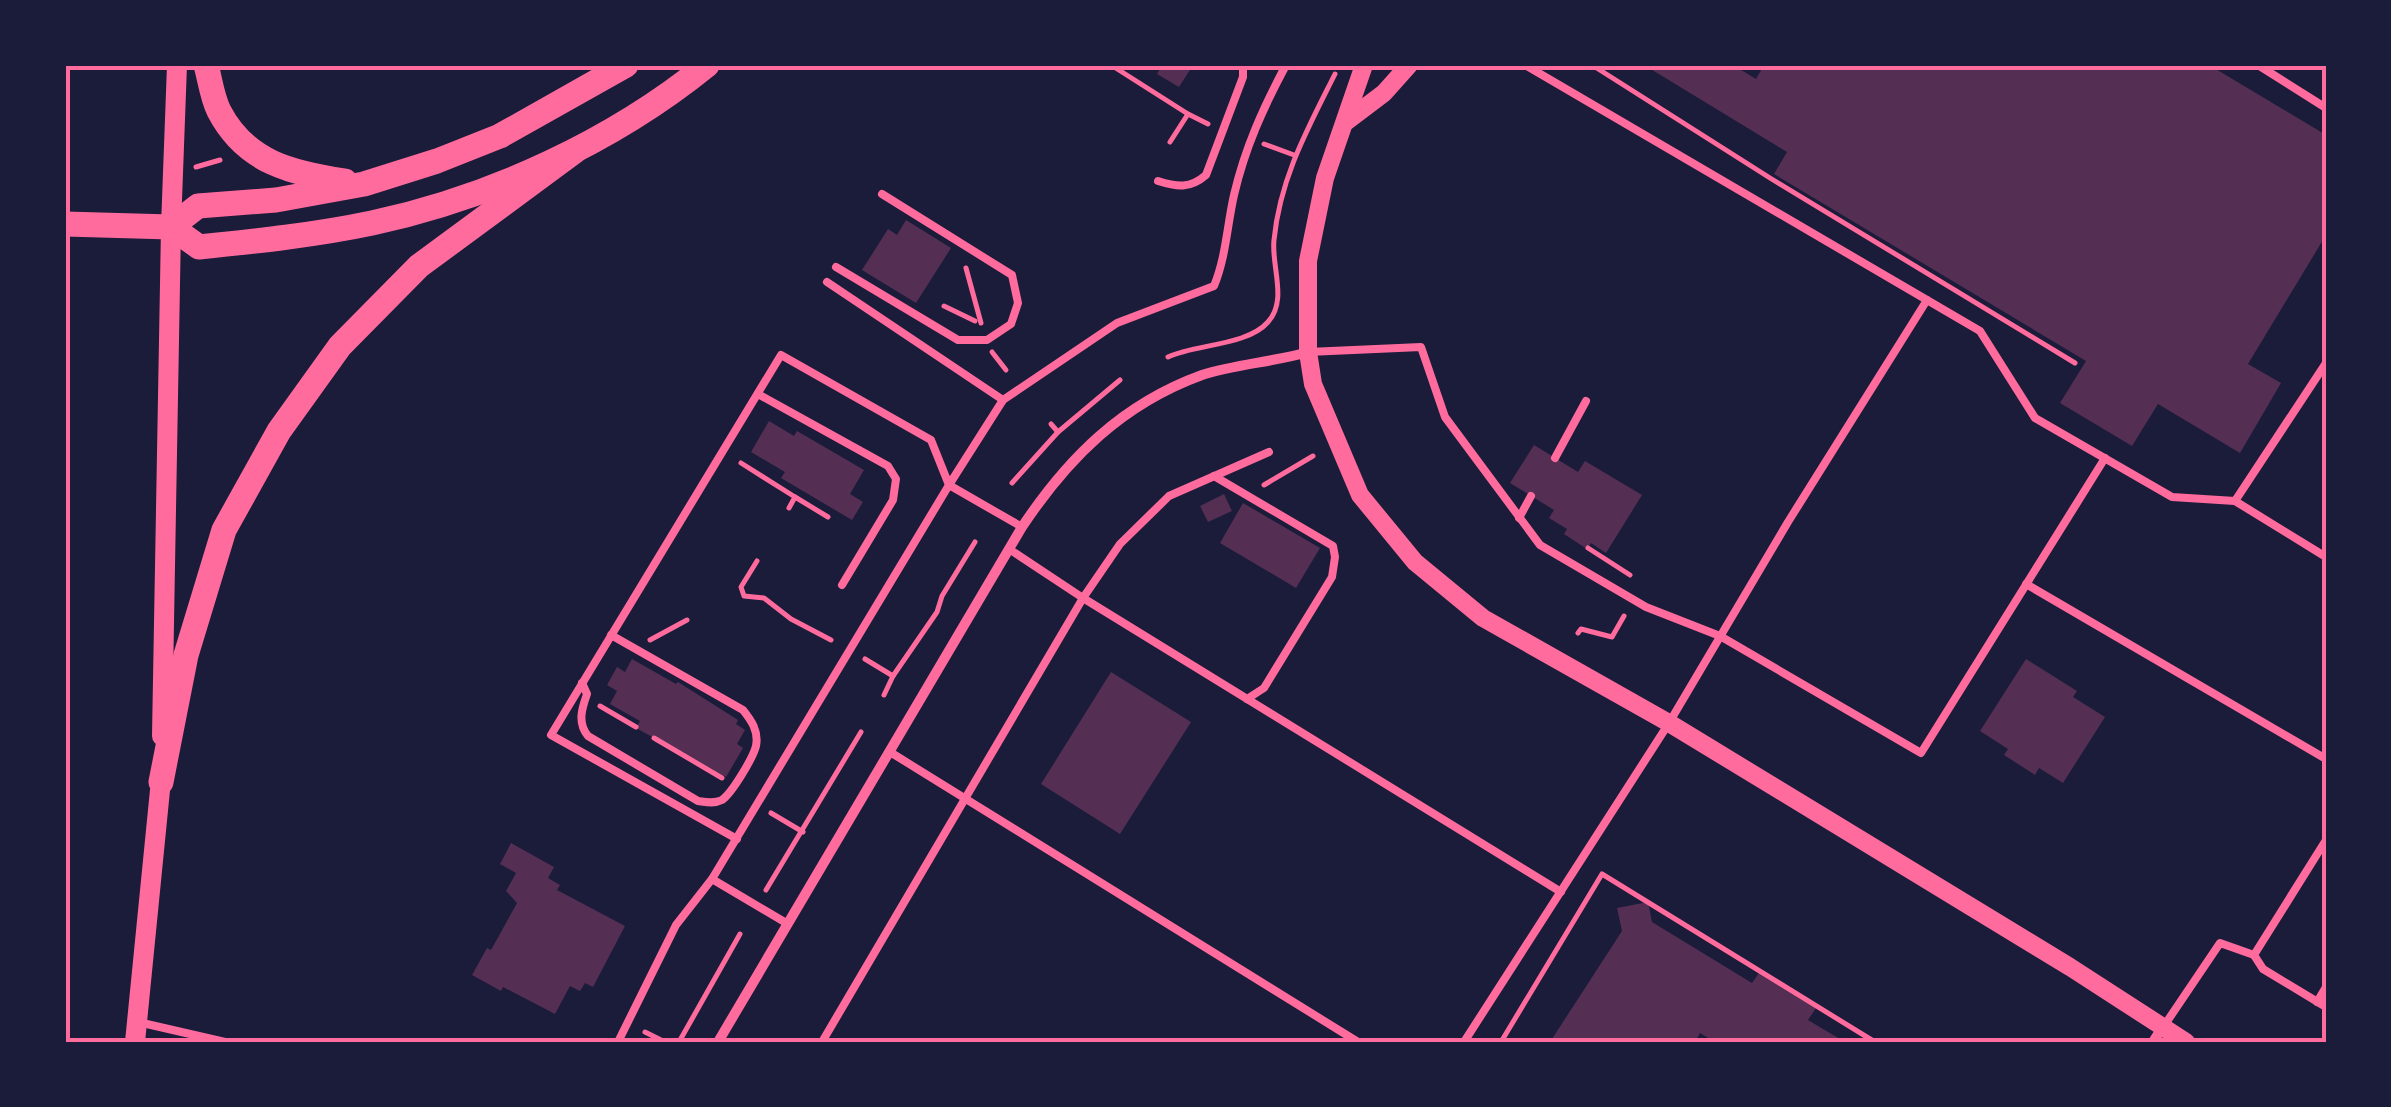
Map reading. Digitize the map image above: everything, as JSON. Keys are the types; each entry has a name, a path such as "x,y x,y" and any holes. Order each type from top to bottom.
{"main road":[{"path":"137,1032 162,782 177,65"},
{"path":"206,65 218,110 241,140 262,157 292,173 364,184"},
{"path":"171,227 198,206 276,200 364,184 438,162 500,136 626,65"},
{"path":"65,224 171,227 198,248 374,223 450,201 575,151 642,114 707,65"},
{"path":"162,782 186,655 224,530 279,430 340,346 419,266 575,151"}],"street":[{"path":"1347,121 1384,93 1409,65"},
{"path":"1361,67 1347,121 1325,178 1308,261 1308,352 1313,384 1360,495 1415,562 1483,618 1670,723 2053,957 2158,1035 2186,1042"},
{"path":"718,1042 1052,482 1094,439 1152,397 1205,374 1308,352"}],"lane":[{"path":"1158,181 1178,187 1196,184 1206,175 1242,78 1243,65"},
{"path":"618,1042 676,925 737,839 1003,400 1117,323 1214,286 1222,266 1249,138 1286,65"},
{"path":"1525,65 1980,332 2035,418 2172,496 2235,500 2326,556"},
{"path":"2258,65 2326,108"},
{"path":"836,266 958,340 987,340 1011,324 1018,303 1012,276 882,194"},
{"path":"827,282 1003,400"},
{"path":"1464,1042 1670,723 1927,300"},
{"path":"1308,352 1422,348 1446,417 1540,545 1628,598 1720,636 1921,753 2105,458"},
{"path":"737,839 551,734 782,356 931,440 949,485 1022,527"},
{"path":"2235,500 2326,363"},
{"path":"758,394 888,466 896,479 893,500 842,585"},
{"path":"1555,458 1586,401"},
{"path":"822,1042 1083,598 1120,544 1169,496 1269,452"},
{"path":"1214,476 1333,546 1336,557 1332,577 1264,688 1247,698"},
{"path":"1518,518 1531,496"},
{"path":"1010,549 1560,892"},
{"path":"2026,584 2326,759"},
{"path":"582,682 587,694 581,712 588,736 698,801 722,800 738,780 756,746 755,726 743,710 611,636"},
{"path":"890,752 1358,1042"},
{"path":"2254,955 2326,840"},
{"path":"712,879 788,924"},
{"path":"2158,1035 2220,943 2254,955 2263,969 2322,1005 2326,988"},
{"path":"137,1032 225,1042"}],"path":[{"path":"1110,65 1210,125"},
{"path":"1168,357 1258,331 1271,320 1278,302 1273,244 1277,217 1294,155 1340,65"},
{"path":"1592,65 2075,363"},
{"path":"1170,142 1188,114"},
{"path":"1264,144 1294,155"},
{"path":"196,167 220,160"},
{"path":"944,306 982,325"},
{"path":"1012,483 1058,432 1120,380"},
{"path":"1051,424 1058,432"},
{"path":"1250,497 1313,456"},
{"path":"741,463 828,517"},
{"path":"789,508 794,496"},
{"path":"884,695 976,542"},
{"path":"1588,548 1633,576"},
{"path":"757,561 741,587 744,596 764,598 791,619 831,640"},
{"path":"1578,634 1581,630 1612,637 1624,616"},
{"path":"862,657 892,676"},
{"path":"603,695 597,704 636,727"},
{"path":"766,890 861,732"},
{"path":"654,738 680,754"},
{"path":"1501,1042 1602,874 1875,1042"},
{"path":"679,1042 740,934"},
{"path":"645,1032 665,1042"}],"building":[{"path":"1162,65 1193,65 1179,87 1157,74"},
{"path":"1644,65 1733,65 1756,79 1764,65 2209,65 2326,135 2326,235 2248,364 2281,383 2240,453 2158,404 2132,446 2060,403 2086,361 1774,174 1787,152"},
{"path":"906,220 951,248 916,303 862,270 888,229 897,235"},
{"path":"769,421 794,436 797,431 864,470 850,494 863,502 852,520 781,478 785,472 751,452"},
{"path":"1534,445 1578,472 1585,461 1642,495 1606,553 1591,543 1587,549 1564,534 1567,529 1549,518 1554,510 1510,483"},
{"path":"1224,494 1232,511 1208,522 1200,506"},
{"path":"1243,503 1320,548 1296,588 1220,543"},
{"path":"632,659 678,682 738,720 736,724 745,730 737,744 743,748 726,777 636,728 640,721 610,704 617,691 607,685 617,667 625,672"},
{"path":"2026,659 2077,691 2073,697 2105,717 2063,783 2039,768 2035,775 2004,755 2008,749 1980,731"},
{"path":"1111,672 1191,722 1120,834 1041,784"},
{"path":"511,843 554,867 548,878 560,885 557,890 625,926 593,987 585,983 580,991 570,986 555,1014 472,975 517,903 506,891 516,873 500,864"},
{"path":"1648,902 1652,922 1752,983 1759,973 1816,1008 1808,1020 1845,1042 1715,1042 1700,1033 1695,1042 1550,1042 1622,931 1617,908"}]}
